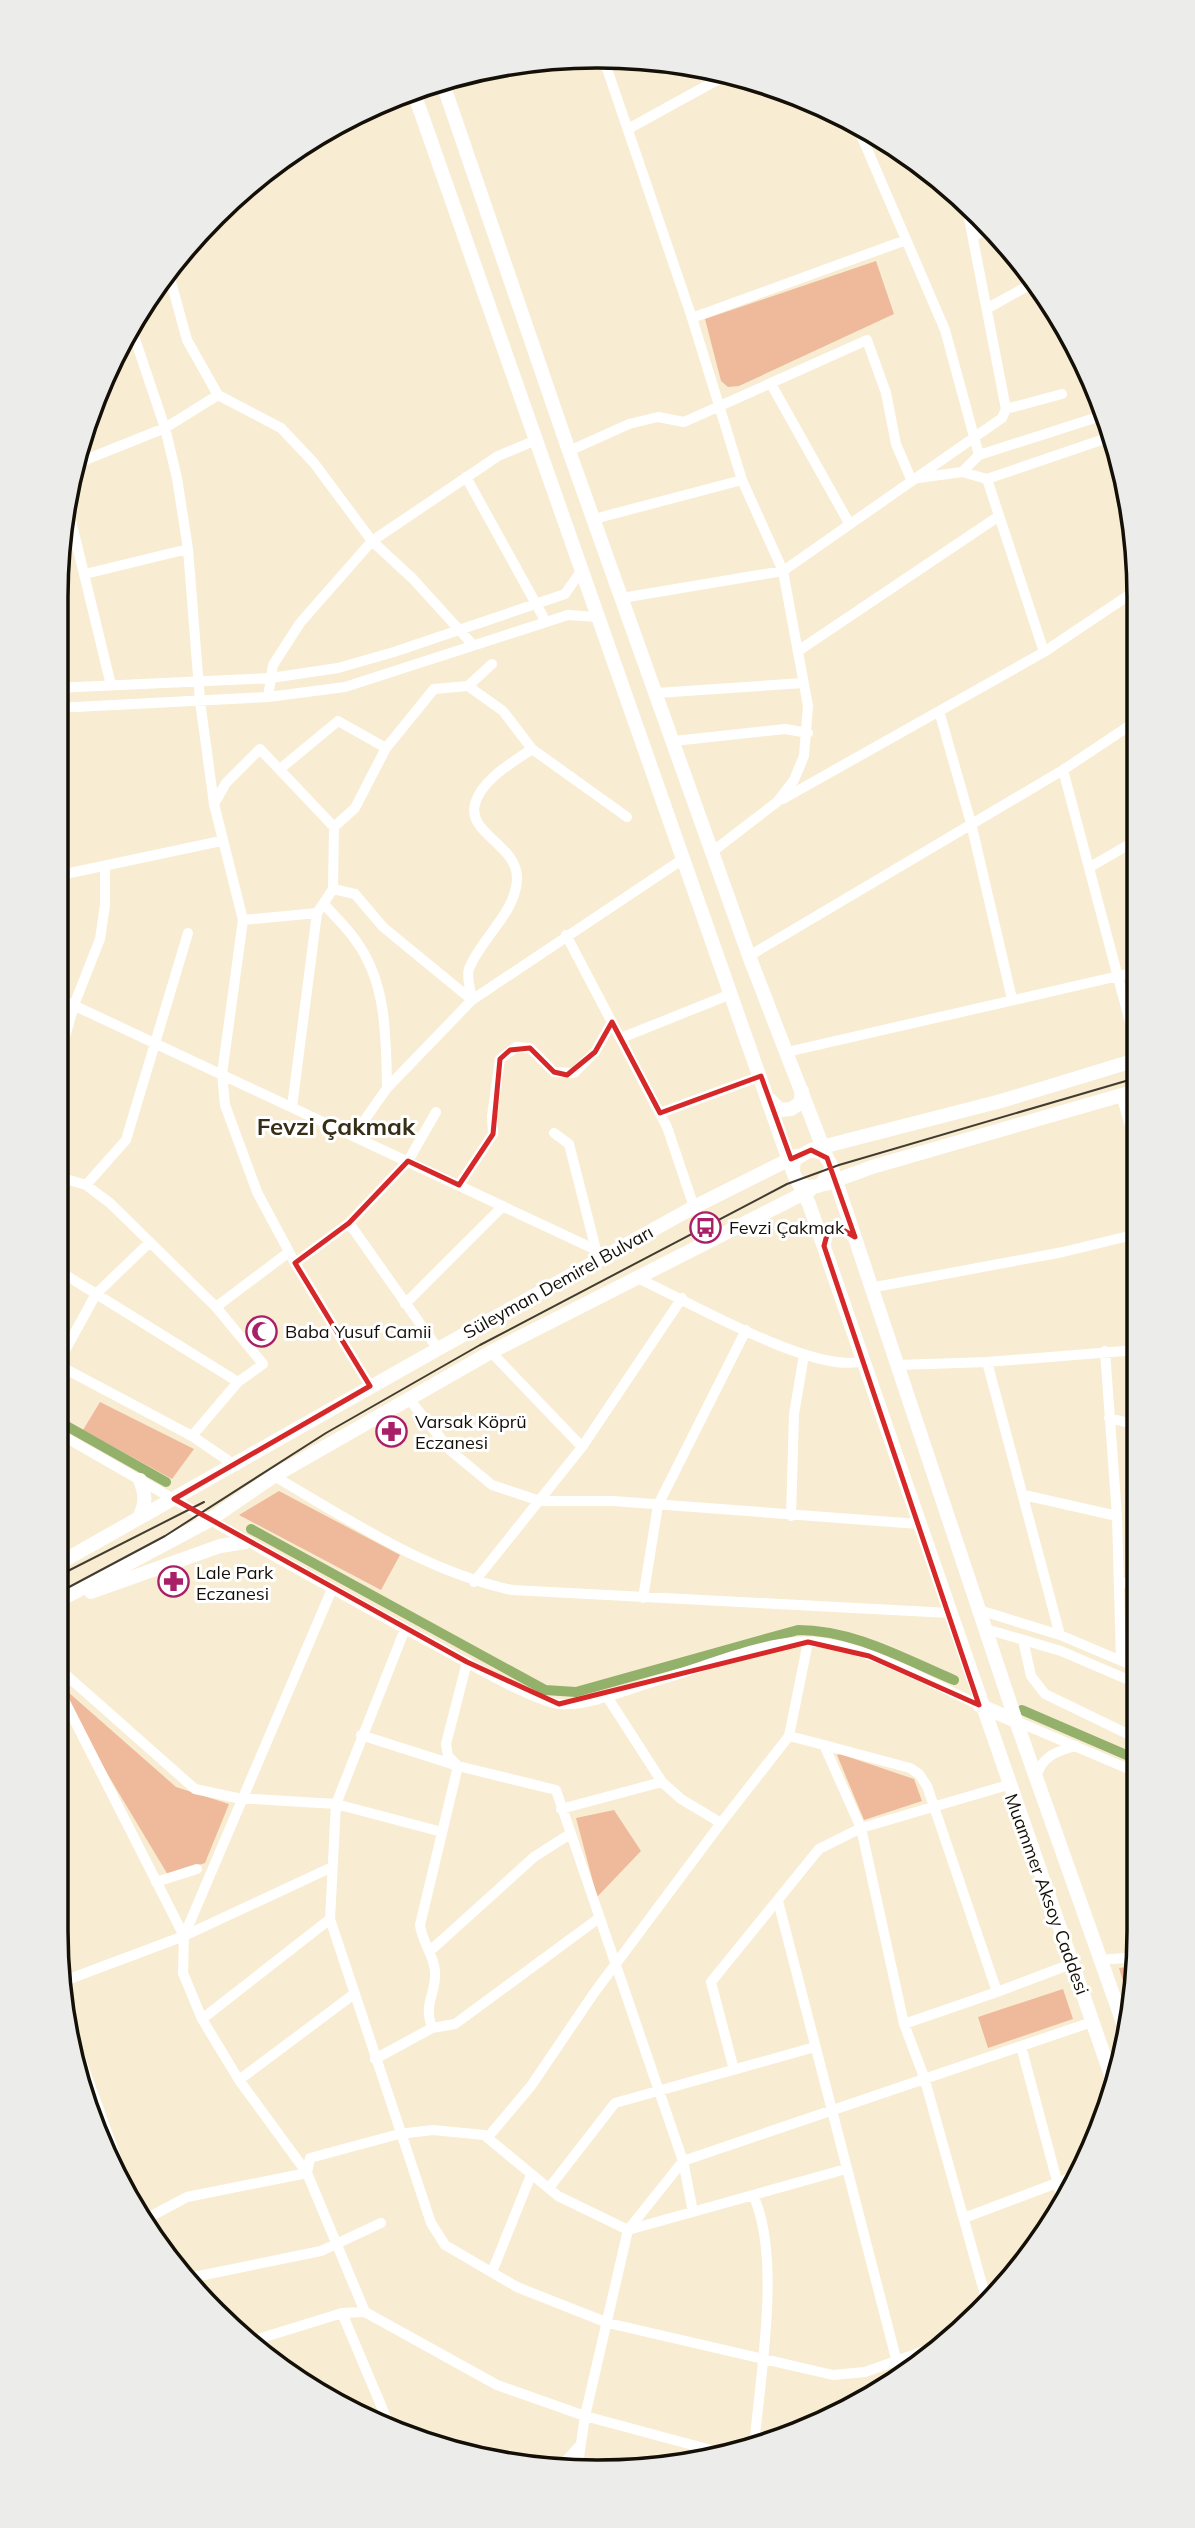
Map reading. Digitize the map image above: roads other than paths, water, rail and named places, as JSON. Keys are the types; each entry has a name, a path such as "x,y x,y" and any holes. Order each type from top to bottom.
{"main road":[{"path":"445,91 569,451 749,956 801,1086 812,1170"},
{"path":"417,100 534,441 769,1098 812,1170"},
{"name":"Süleyman Demirel Bulvarı","path":"68,1558 236,1466 602,1253 694,1207 812,1170 1001,1101 1127,1063"},
{"path":"769,1098 775,1107 791,1110 800,1102 801,1086"},
{"name":"Süleyman Demirel Bulvarı","path":"68,1597 208,1521 274,1476 408,1398 635,1277 812,1170 1127,1093"},
{"name":"Muammer Aksoy Caddesi","path":"812,1170 855,1237 1016,1721 1120,2014"},
{"name":"Muammer Aksoy Caddesi","path":"812,1170 824,1246 979,1705 1109,2069"},
{"path":"824,1246 825,1236 833,1228 843,1227 855,1237"},
{"path":"139,1518 144,1507 145,1493 140,1480"},
{"path":"68,1599 220,1546 246,1542"},
{"path":"979,1705 1016,1721"}],"street":[{"path":"607,68 721,406 742,480 783,570 808,706 808,733 804,756 794,780 777,802"},
{"path":"628,128 715,81"},
{"path":"863,140 945,330 979,455"},
{"path":"622,598 783,570 1002,418 1006,409 970,221"},
{"path":"973,237 980,232"},
{"path":"692,318 906,240"},
{"path":"171,284 187,340 218,395 281,428 314,463 372,541 462,629 473,645"},
{"path":"988,308 1026,287"},
{"path":"135,340 165,428 177,478 188,549 200,701 214,804 221,841 243,920 222,1074 225,1105 257,1192 295,1263 370,1386"},
{"path":"569,451 629,424 657,416 684,422 867,340 886,393 896,444 911,479"},
{"path":"771,384 849,523"},
{"path":"1006,409 1062,394"},
{"path":"87,460 165,428 218,395"},
{"path":"962,472 979,455 1094,416"},
{"path":"911,479 962,472 987,479 1102,438"},
{"path":"268,697 273,665 300,623 372,541 498,456 534,441"},
{"path":"466,477 546,622"},
{"path":"987,479 1044,652"},
{"path":"594,519 742,480"},
{"path":"798,650 999,516"},
{"path":"73,529 111,685"},
{"path":"85,574 188,549"},
{"path":"68,687 198,679 271,678 338,668 565,594 581,571"},
{"path":"712,852 777,802 1044,652 1127,596"},
{"path":"68,707 268,697 345,687 568,615 597,617"},
{"path":"334,827 355,808 386,748 434,689 468,686 492,664"},
{"path":"657,693 803,683"},
{"path":"468,686 503,711 532,749 627,817"},
{"path":"939,711 971,823 1012,999"},
{"path":"279,769 338,721 386,748"},
{"path":"749,956 1063,770 1127,727"},
{"path":"674,741 785,729 808,733"},
{"path":"214,804 226,783 260,749 334,827 333,889 320,908 292,1107"},
{"path":"472,1000 468,971 511,899 517,879 509,854 482,831 475,817 474,805 479,795 505,768 532,749"},
{"path":"1063,770 1127,1008"},
{"path":"68,874 221,841"},
{"path":"1090,867 1127,846"},
{"path":"354,1135 387,1088 472,1000 684,859"},
{"path":"68,1026 100,939 105,905 105,866"},
{"path":"333,889 355,894 383,927 472,1000"},
{"path":"320,908 356,941 374,976 385,1032 387,1088"},
{"path":"243,920 320,908"},
{"path":"86,1185 127,1140 153,1042 188,933"},
{"path":"566,935 660,1114 694,1207"},
{"path":"788,1052 1127,974"},
{"path":"621,1038 731,995"},
{"path":"68,1002 602,1253"},
{"path":"459,1185 493,1134 493,1102 500,1059 510,1050 523,1046 536,1051 554,1072 574,1073 595,1052 612,1022"},
{"path":"660,1114 761,1076"},
{"path":"1121,1095 1127,1115"},
{"path":"295,1263 349,1223 408,1161 436,1112"},
{"path":"554,1133 569,1144 602,1253"},
{"path":"68,1180 86,1185 110,1203 216,1307 262,1364 238,1382 192,1436"},
{"path":"405,1304 503,1206"},
{"path":"349,1223 438,1349"},
{"path":"870,1288 1063,1252 1127,1236"},
{"path":"68,1344 96,1294 150,1242"},
{"path":"216,1307 289,1252"},
{"path":"68,1276 238,1382"},
{"path":"635,1277 746,1330 804,1354 854,1364 864,1361"},
{"path":"474,1582 582,1447 682,1298"},
{"path":"643,1598 658,1504 746,1330"},
{"path":"1105,1350 1117,1516 1121,1660"},
{"path":"898,1365 987,1362 1127,1350"},
{"path":"491,1352 582,1447"},
{"path":"791,1516 794,1414 804,1354"},
{"path":"987,1362 1060,1635"},
{"path":"68,1370 192,1436 236,1466"},
{"path":"408,1398 451,1451 492,1485 540,1501 658,1504 919,1524"},
{"path":"1109,1418 1127,1422"},
{"path":"68,1439 208,1521 405,1629 467,1662 559,1704 606,1695 778,1646 808,1642 825,1643 869,1656 979,1705"},
{"path":"274,1476 417,1559 474,1582 512,1590 950,1613"},
{"path":"1024,1495 1117,1516"},
{"path":"1120,1583 1127,1583"},
{"path":"332,1589 184,1936 183,1973 202,2019 239,2080 307,2173 365,2312"},
{"path":"979,1610 1060,1635 1127,1663"},
{"path":"405,1629 336,1804 330,1868 330,1919 399,2134 431,2223 445,2245 517,2287 608,2323 761,2360 833,2375 865,2372 915,2354"},
{"path":"986,1629 1061,1651 1127,1679"},
{"path":"1023,1640 1031,1676 1045,1694 1127,1734"},
{"path":"488,2137 531,2087 616,1967 789,1736 808,1642"},
{"path":"458,1766 449,1756 446,1744 467,1662"},
{"path":"68,1677 195,1789 241,1798 336,1804 442,1832"},
{"path":"606,1695 663,1782 681,1799 722,1823"},
{"path":"68,1708 184,1936"},
{"path":"1016,1721 1127,1768"},
{"path":"362,1735 458,1766 556,1790 683,2161 693,2212"},
{"path":"789,1736 910,1768 919,1774 927,1786 997,1992"},
{"path":"824,1745 861,1828 904,2024 924,2077 985,2291"},
{"path":"1036,1778 1038,1769 1049,1756 1076,1746"},
{"path":"432,2028 426,2009 435,1977 430,1951 419,1925 458,1766"},
{"path":"561,1809 663,1782"},
{"path":"734,2070 711,1982 819,1849 861,1828 935,1809 1008,1785"},
{"path":"430,1951 534,1857 570,1834"},
{"path":"70,1978 184,1936 330,1868"},
{"path":"156,1882 197,1870"},
{"path":"778,1901 898,2366"},
{"path":"374,2059 432,2028 455,2024 599,1918"},
{"path":"202,2019 330,1919"},
{"path":"1101,1960 1126,1958"},
{"path":"904,2024 1071,1964"},
{"path":"239,2080 354,1994"},
{"path":"582,2460 585,2416 628,2230 683,2161 1092,2022"},
{"path":"1021,2046 1059,2190"},
{"path":"549,2188 615,2103 815,2047"},
{"path":"307,2173 310,2158 399,2134 433,2130 488,2137 549,2188 628,2230 846,2169"},
{"path":"152,2216 187,2197 307,2173"},
{"path":"492,2272 531,2175"},
{"path":"964,2218 1064,2180"},
{"path":"753,2195 762,2215 769,2266 755,2436"},
{"path":"197,2275 321,2251 381,2223"},
{"path":"261,2338 342,2313 365,2312 497,2385 585,2416 706,2449"},
{"path":"342,2313 384,2414"},
{"path":"568,2459 582,2442"}],"waterway":[{"path":"68,1427 166,1482"},
{"path":"251,1529 545,1690 576,1692 798,1630 819,1631 859,1640 954,1680"},
{"path":"1022,1710 1127,1755"}],"tram line":[{"path":"68,1588 165,1536 326,1433 480,1345 787,1184 839,1165 1127,1081"},
{"path":"68,1571 204,1502"}],"place":[{"name":"Fevzi Çakmak","path":"706,1227"},
{"name":"Baba Yusuf Camii","path":"262,1331"},
{"name":"Varsak Köprü Eczanesi","path":"392,1431"},
{"name":"Lale Park Eczanesi","path":"173,1582"}],"district":[{"name":"Fevzi Çakmak","path":"336,1126"}]}
